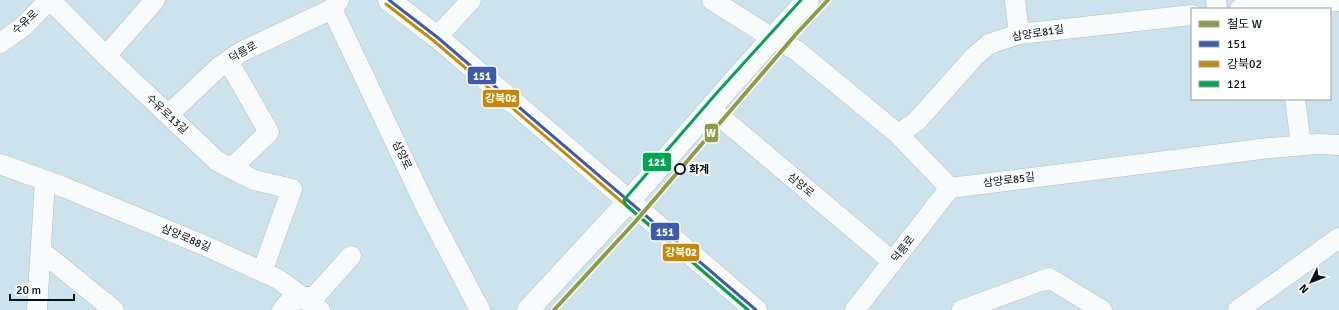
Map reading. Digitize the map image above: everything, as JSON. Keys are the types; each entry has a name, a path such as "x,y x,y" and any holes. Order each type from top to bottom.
{"main road":[{"path":"389,0 437,37 756,310"},
{"path":"528,310 629,201 772,38 808,0"}],"street":[{"name":"수유로","path":"0,43 24,26 50,0"},
{"name":"수유로13길","path":"50,0 106,56 217,161 254,180 292,189 262,272"},
{"path":"106,56 155,0"},
{"path":"437,37 472,0"},
{"path":"712,0 772,38 796,50 898,134 950,188"},
{"path":"1016,0 1019,34"},
{"path":"1255,8 1339,0"},
{"name":"덕릉로","path":"168,115 219,67 241,52 335,5"},
{"name":"삼양로","path":"335,5 427,209 480,310"},
{"name":"삼양로81길","path":"898,134 916,122 974,57 989,44 1019,34 1191,15"},
{"path":"228,61 269,132 232,168"},
{"path":"1295,100 1301,145"},
{"name":"삼양로","path":"710,108 893,262"},
{"name":"삼양로85길","path":"950,188 1269,148 1339,144"},
{"name":"삼양로88길","path":"0,164 45,180 208,247 278,280 320,310"},
{"path":"37,310 45,180"},
{"name":"덕릉로","path":"855,310 950,188"},
{"path":"1238,310 1339,238"},
{"path":"41,251 114,310"},
{"path":"282,310 289,302 316,295 351,256"},
{"path":"962,310 1049,278 1102,310"}],"rail line":[{"name":"W","path":"554,310 635,222 797,33 828,0"}],"transit line":[{"name":"151","path":"389,0 437,37 756,310"},
{"name":"121","path":"748,310 626,205 624,200 714,96 801,0"},
{"name":"강북02","path":"386,4 434,41 748,310"}],"place":[{"name":"화계","path":"680,169"}]}
